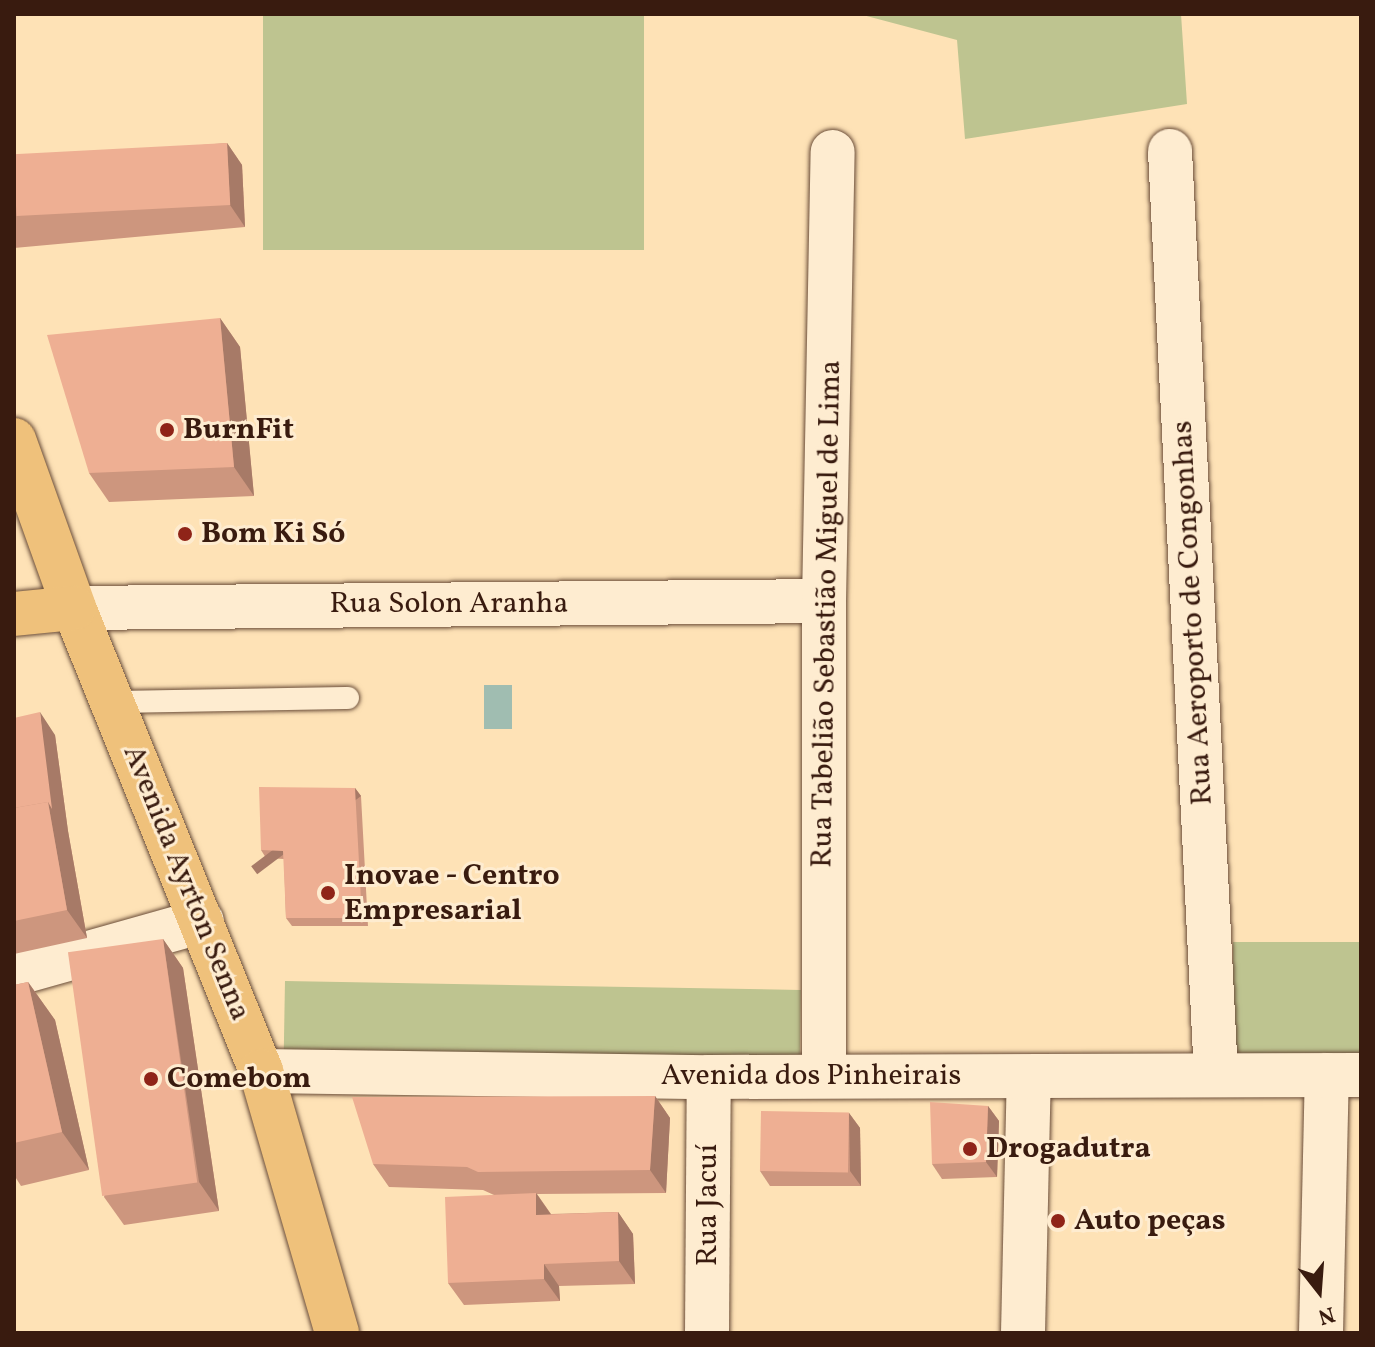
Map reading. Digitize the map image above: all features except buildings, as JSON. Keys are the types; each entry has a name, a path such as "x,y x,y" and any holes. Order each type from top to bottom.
{"main road":[{"name":"Avenida Ayrton Senna","path":"14,440 74,608 261,1071 337,1333"},
{"path":"14,614 74,608"}],"street":[{"name":"Rua Aeroporto de Congonhas","path":"1170,151 1216,1075"},
{"name":"Rua Tabelião Sebastião Miguel de Lima","path":"824,1075 824,601 833,152"},
{"name":"Rua Solon Aranha","path":"74,608 824,601"},
{"path":"14,974 202,921"},
{"name":"Avenida dos Pinheirais","path":"261,1071 709,1077 1344,1075"},
{"path":"1321,1333 1344,1075"},
{"name":"Rua Jacuí","path":"707,1333 709,1077"},
{"path":"1023,1333 1029,1077"}],"lane":[{"path":"113,702 348,698"}],"green space":[{"path":"263,14 644,14 644,250 263,250"},
{"path":"859,14 1181,14 1187,104 965,139 957,40"},
{"path":"1233,942 1361,942 1361,1055 1233,1055"},
{"path":"285,981 801,990 800,1069 284,1060"}],"shaded area":[{"path":"484,685 512,685 512,729 484,729"}],"place":[{"name":"BurnFit","path":"167,430"},
{"name":"Bom Ki Só","path":"185,534"},
{"name":"Inovae - Centro Empresarial","path":"328,893"},
{"name":"Comebom","path":"151,1079"},
{"name":"Drogadutra","path":"970,1149"},
{"name":"Auto peças","path":"1058,1221"}]}
